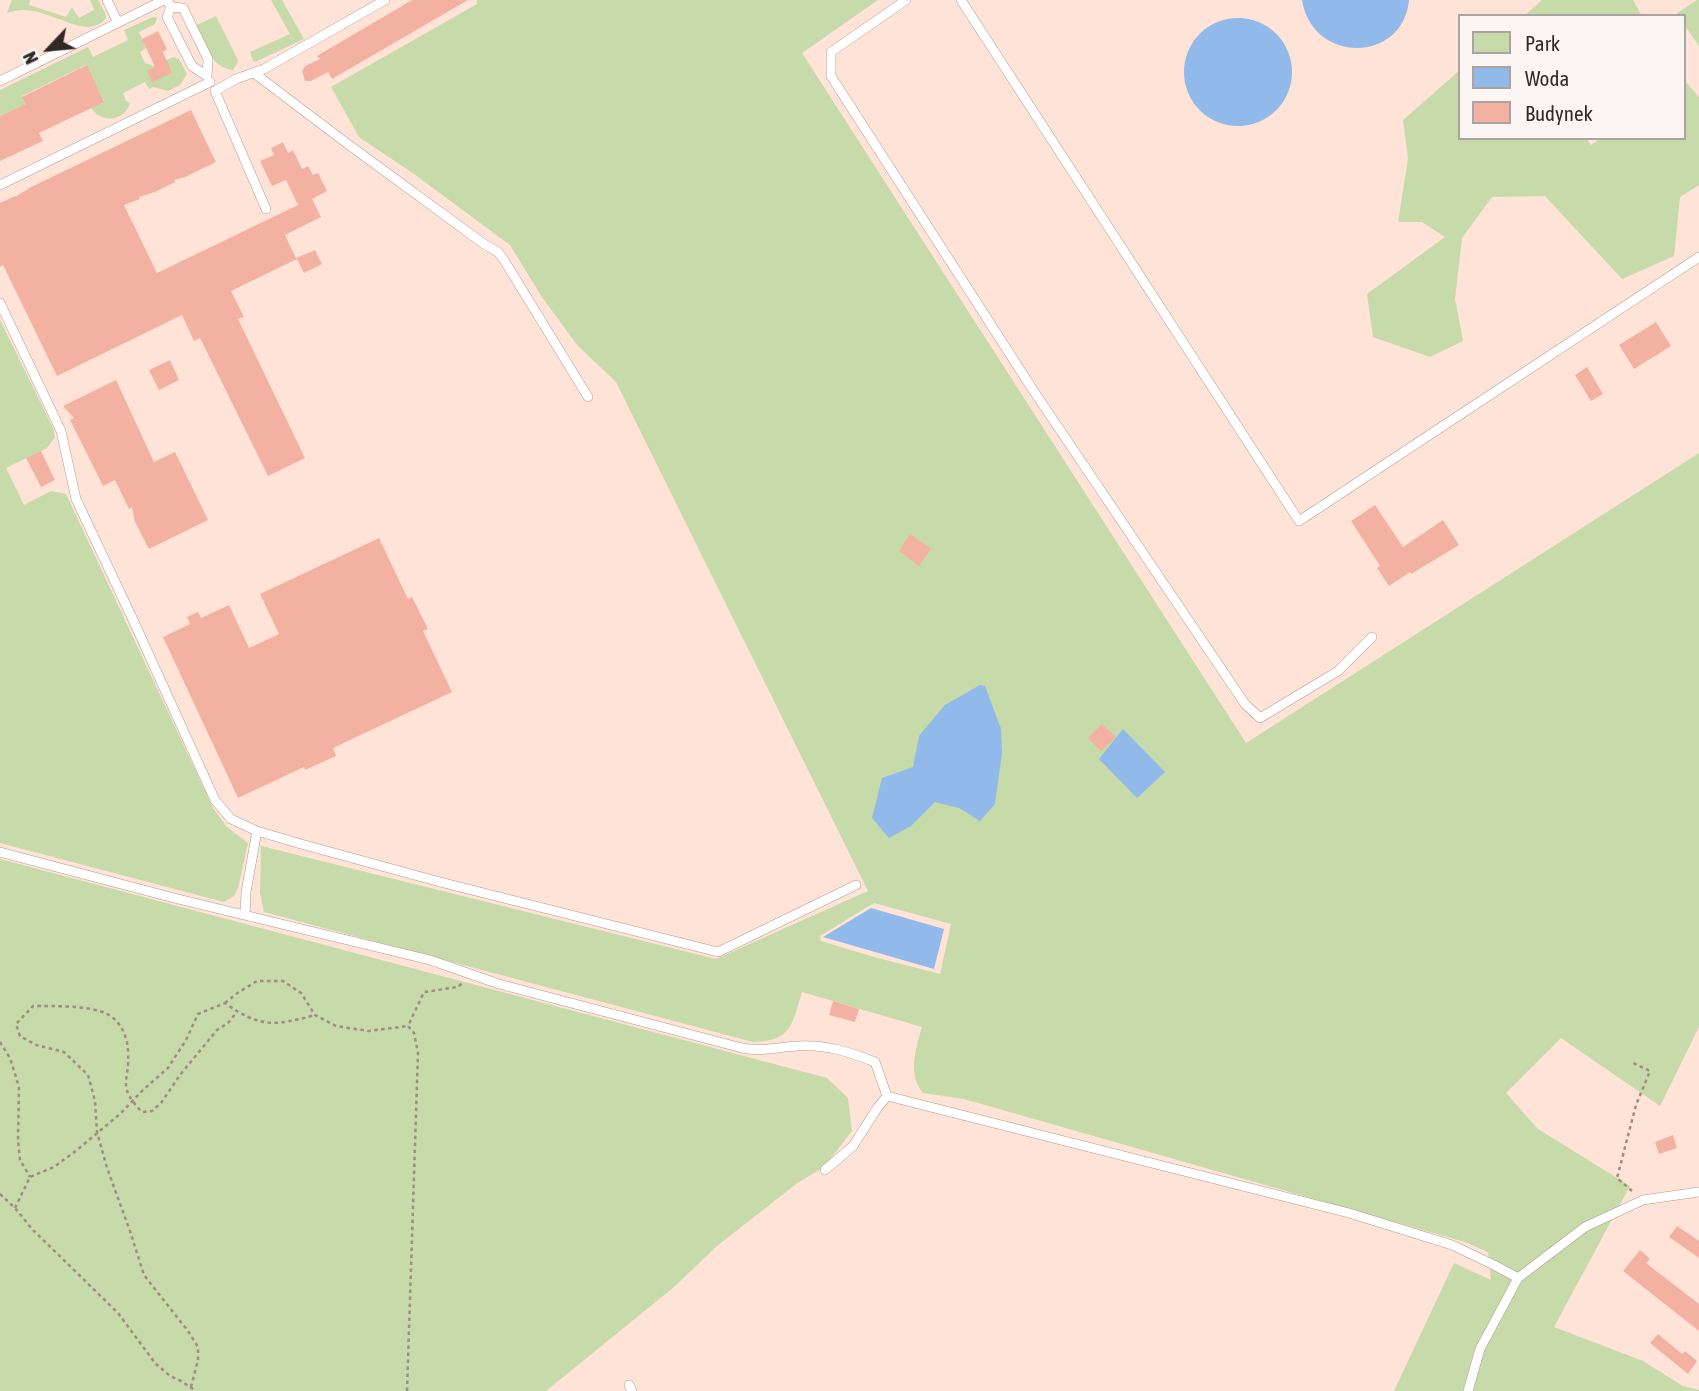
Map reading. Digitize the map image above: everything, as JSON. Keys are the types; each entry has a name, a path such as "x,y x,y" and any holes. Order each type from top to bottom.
{"lane":[{"path":"107,0 118,23"},
{"path":"0,185 210,83 254,73 385,0"},
{"path":"906,0 831,52 831,76 1033,390 1245,704 1260,719 1338,671 1372,637"},
{"path":"961,0 1299,521 1699,257"},
{"path":"167,2 167,17 192,66 210,83"},
{"path":"0,81 167,2 183,8 208,59 210,83 266,209"},
{"path":"254,73 498,252 588,397"},
{"path":"0,303 61,431 76,499 215,800 231,819 257,831 440,882 718,952 856,885"},
{"path":"245,915 246,892 257,831"},
{"path":"0,852 430,960 499,984 754,1051 800,1046 839,1049 875,1062 887,1096"},
{"path":"825,1170 853,1146 887,1096"},
{"path":"887,1096 1349,1213 1452,1245 1518,1278"},
{"path":"1468,1391 1480,1349 1518,1278 1585,1227 1643,1200 1699,1192"}],"path":[{"path":"408,1026 425,992 458,987 472,974"},
{"path":"15,1208 30,1177 54,1167 120,1114 168,1068 186,1040 198,1014 225,1003 257,981 283,981 301,993 315,1015 336,1026 368,1031 408,1026"},
{"path":"225,1003 237,1012 263,1023 288,1023 315,1015"},
{"path":"191,1387 198,1360 198,1347 144,1275 107,1168 97,1132 95,1101 88,1075 64,1052 36,1045 20,1036 16,1024 33,1006 84,1008 109,1015 124,1031 128,1052 125,1090 142,1112 152,1111 161,1103 217,1030 228,1023 237,1012"},
{"path":"407,1391 418,1053 414,1033 408,1026"},
{"path":"0,1042 10,1058 19,1087 20,1160 30,1177"},
{"path":"1633,1063 1650,1071 1636,1105 1617,1178 1643,1200"},
{"path":"0,1194 118,1313 155,1363 195,1391"}],"green space":[{"path":"12,0 30,0 29,5 66,17 72,7 79,18 94,10 90,0 98,0 106,18 98,25 87,27 28,10 7,13"},
{"path":"271,0 282,0 304,39 255,62 250,52 290,34"},
{"path":"477,0 878,0 802,53 1246,743 1699,453 1699,1027 1660,1106 1561,1038 1506,1093 1538,1129 1630,1186 1554,1327 1643,1361 1683,1386 1699,1391 1394,1391 1454,1263 1491,1280 1488,1252 1465,1242 964,1099 923,1093 915,1078 914,1069 915,1052 922,1027 802,992 789,1028 776,1038 753,1042 264,912 260,893 261,846 716,959 868,891 616,382 577,345 542,297 510,245 359,137 331,87 477,4","holes":["874,903 951,924 940,974 821,941 820,936"]},
{"path":"1542,0 1633,0 1641,14 1526,14"},
{"path":"1699,0 1699,46 1685,26 1685,14 1677,13"},
{"path":"216,16 237,58 238,62 233,70 213,60 195,26"},
{"path":"153,17 157,18 155,24 139,32 146,48 140,52 145,63 154,66 173,57 179,59 187,74 180,85 168,91 153,87 149,89 145,82 123,93 126,101 130,103 123,114 112,118 101,117 91,108 104,101 86,65 22,96 26,104 0,116 0,90 88,47 93,57 128,40 124,30"},
{"path":"1458,72 1458,140 1587,140 1591,145 1598,140 1685,140 1685,81 1699,97 1699,185 1680,197 1674,256 1622,279 1545,196 1492,197 1462,238 1455,299 1463,341 1430,357 1373,337 1367,294 1445,237 1422,222 1398,222 1408,159 1403,120"},
{"path":"0,320 55,437 47,448 6,468 24,505 51,491 66,494 213,808 227,827 248,843 238,888 234,896 224,902 0,843"},
{"path":"0,859 827,1078 848,1098 852,1131 824,1167 796,1184 717,1246 674,1287 546,1391 0,1391"}],"water":[{"path":"1302,0 1409,0 1403,21 1391,36 1375,45 1357,48 1339,45 1322,36 1309,21"},
{"path":"1238,18 1259,22 1276,34 1288,51 1292,72 1288,93 1276,110 1259,122 1238,126 1217,122 1200,110 1188,93 1184,72 1188,51 1200,34 1217,22"},
{"path":"980,685 985,686 1001,729 1002,753 995,804 980,821 959,808 935,802 911,826 889,838 872,818 882,778 913,767 919,736 945,705"},
{"path":"1123,729 1165,772 1137,798 1099,759"},
{"path":"871,908 944,929 934,969 823,937"}],"building":[{"path":"412,0 468,0 332,79 328,72 311,81 305,81 302,71 305,66 320,59 317,56"},
{"path":"158,31 167,49 163,52 172,73 152,82 147,71 155,67 142,39"},
{"path":"87,65 104,102 39,133 43,141 0,161 0,116 26,104 22,97"},
{"path":"191,110 216,162 124,205 157,273 298,205 286,180 272,186 260,161 274,155 271,148 283,142 288,153 293,150 302,169 308,166 313,175 318,173 327,191 312,199 321,217 285,235 296,258 315,250 322,264 304,273 297,259 231,291 244,317 238,319 305,458 268,476 200,338 194,341 182,315 57,376 3,265 0,267 0,203"},
{"path":"1656,322 1671,346 1634,369 1619,345"},
{"path":"170,360 179,380 159,390 149,370"},
{"path":"1587,367 1603,394 1591,401 1575,375"},
{"path":"116,380 154,462 175,452 208,520 149,549 135,522 132,507 129,509 115,480 103,486 70,420 74,418 63,406"},
{"path":"41,451 55,480 41,487 26,458"},
{"path":"1375,505 1403,547 1443,520 1459,545 1389,586 1377,568 1380,566 1351,521"},
{"path":"910,534 931,549 919,566 899,551"},
{"path":"379,538 408,599 412,597 428,629 423,631 452,692 333,748 336,756 305,770 304,767 238,798 163,637 190,624 187,617 198,612 201,618 229,605 249,648 279,634 260,594"},
{"path":"1102,724 1116,737 1101,751 1088,738"},
{"path":"833,1001 859,1009 855,1022 829,1015"},
{"path":"1673,1135 1677,1148 1659,1154 1655,1142"},
{"path":"1677,1226 1699,1241 1699,1258 1669,1237"},
{"path":"1640,1250 1650,1259 1646,1263 1699,1304 1699,1331 1623,1271"},
{"path":"1658,1334 1682,1354 1685,1351 1697,1361 1688,1374 1650,1343"}]}
